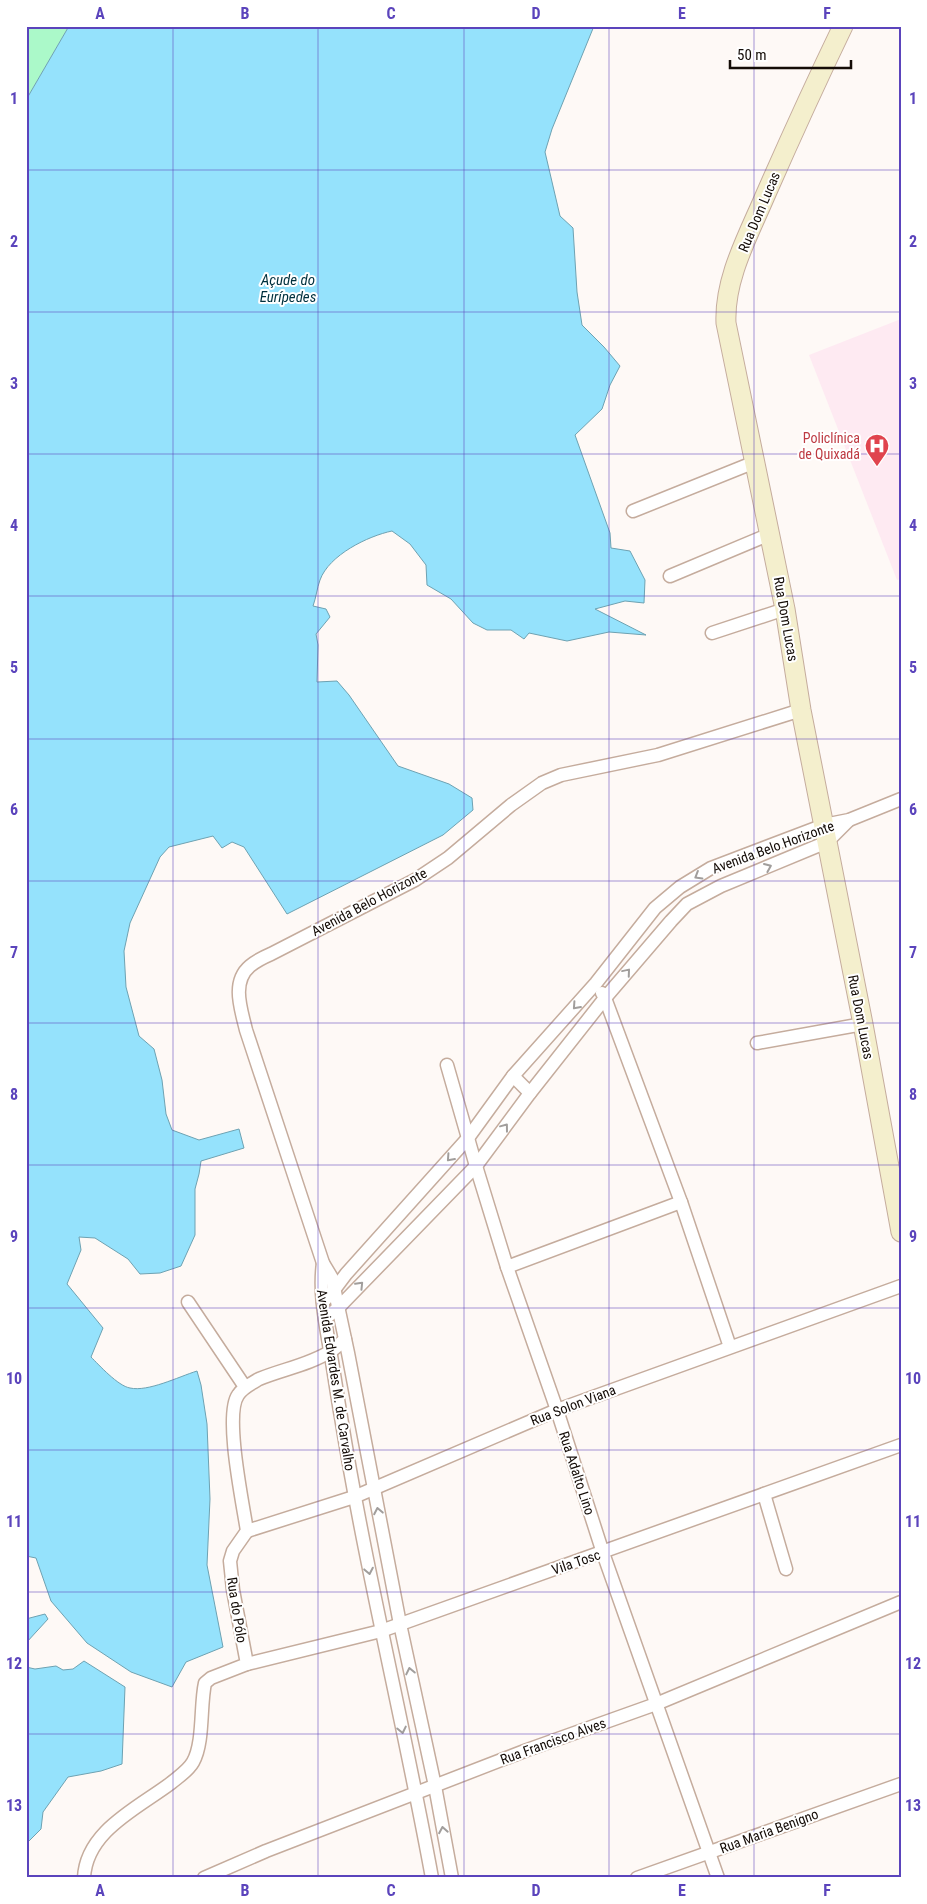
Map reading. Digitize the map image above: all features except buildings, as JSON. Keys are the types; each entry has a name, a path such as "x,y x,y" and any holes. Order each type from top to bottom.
{"street":[{"name":"Rua Dom Lucas","path":"843,26 803,109 747,237 725,304 732,355 770,534 801,710 863,1024 901,1232"},
{"path":"632,511 755,462"},
{"path":"670,576 770,534"},
{"path":"712,633 784,608"},
{"name":"Avenida Belo Horizonte","path":"323,1264 246,1030 238,1000 242,977 249,966 415,880 448,858 511,805 542,783 561,776 658,754 801,710"},
{"name":"Avenida Belo Horizonte","path":"325,1319 339,1307 476,1166 530,1093 605,998 671,920 687,904 826,834 849,820 901,799"},
{"name":"Avenida Belo Horizonte","path":"323,1302 468,1138 513,1076 596,984 655,908 680,887 711,868 826,834"},
{"path":"680,887 687,904"},
{"path":"596,984 605,998 681,1202 730,1347"},
{"path":"757,1043 863,1024"},
{"name":"Rua Adalto Lino","path":"448,1064 476,1166 507,1267 557,1410 603,1553 718,1878"},
{"path":"513,1076 530,1093"},
{"path":"507,1267 681,1202"},
{"name":"Avenida Edvardes M. de Carvalho","path":"323,1264 332,1278 339,1307 373,1489 435,1786 452,1878"},
{"name":"Avenida Edvardes M. de Carvalho","path":"323,1264 321,1280 325,1319 354,1497 432,1878"},
{"name":"Rua Solon Viana","path":"247,1530 354,1497 557,1410 901,1286"},
{"path":"188,1302 245,1387"},
{"path":"247,1530 232,1417 233,1406 238,1395 245,1387 260,1379 310,1361 331,1351 345,1339"},
{"name":"Vila Tosc","path":"247,1664 381,1631 901,1445"},
{"path":"764,1494 786,1569"},
{"name":"Rua do Pólo","path":"247,1530 233,1551 230,1561 233,1590 247,1664"},
{"name":"Rua Francisco Alves","path":"204,1878 266,1851 527,1750 656,1704 901,1602"},
{"path":"84,1878 85,1867 96,1843 113,1823 177,1778 193,1762 197,1748 205,1683 212,1678 247,1664"},
{"name":"Rua Maria Benigno","path":"637,1878 901,1784"}],"shaded area":[{"name":"Policlínica de Quixadá","path":"901,319 901,579 897,580 809,355"}],"green space":[{"path":"26,26 69,26 26,100"}],"water":[{"name":"Açude do Eurípedes","path":"69,26 594,26 552,129 545,152 560,216 573,228 577,292 582,325 620,366 610,385 602,409 575,435 610,533 611,548 630,551 645,580 644,603 625,601 595,609 646,635 609,632 567,641 529,633 524,639 511,630 487,630 473,623 451,599 427,585 426,565 410,544 392,531 372,537 350,548 332,562 325,571 320,580 313,606 326,609 330,617 316,634 318,645 317,682 337,681 349,695 398,766 449,784 472,798 473,810 443,835 287,914 244,847 232,842 222,848 213,836 169,847 160,857 130,923 124,951 126,987 139,1036 154,1049 162,1080 166,1114 172,1130 199,1140 239,1129 244,1148 201,1161 195,1189 195,1235 181,1266 160,1273 140,1274 128,1259 95,1238 79,1237 81,1250 67,1284 103,1328 91,1357 114,1379 125,1386 137,1389 163,1383 197,1371 201,1385 207,1424 210,1499 207,1565 223,1647 186,1662 172,1687 131,1672 87,1643 51,1601 36,1558 26,1556 26,100"},
{"path":"45,1614 48,1619 26,1643 26,1619"},
{"path":"84,1661 125,1687 122,1764 101,1771 68,1777 43,1812 41,1829 26,1844 26,1667 35,1669 56,1666 63,1670 73,1669"}],"place":[{"name":"Policlínica de Quixadá","path":"877,467"}]}
